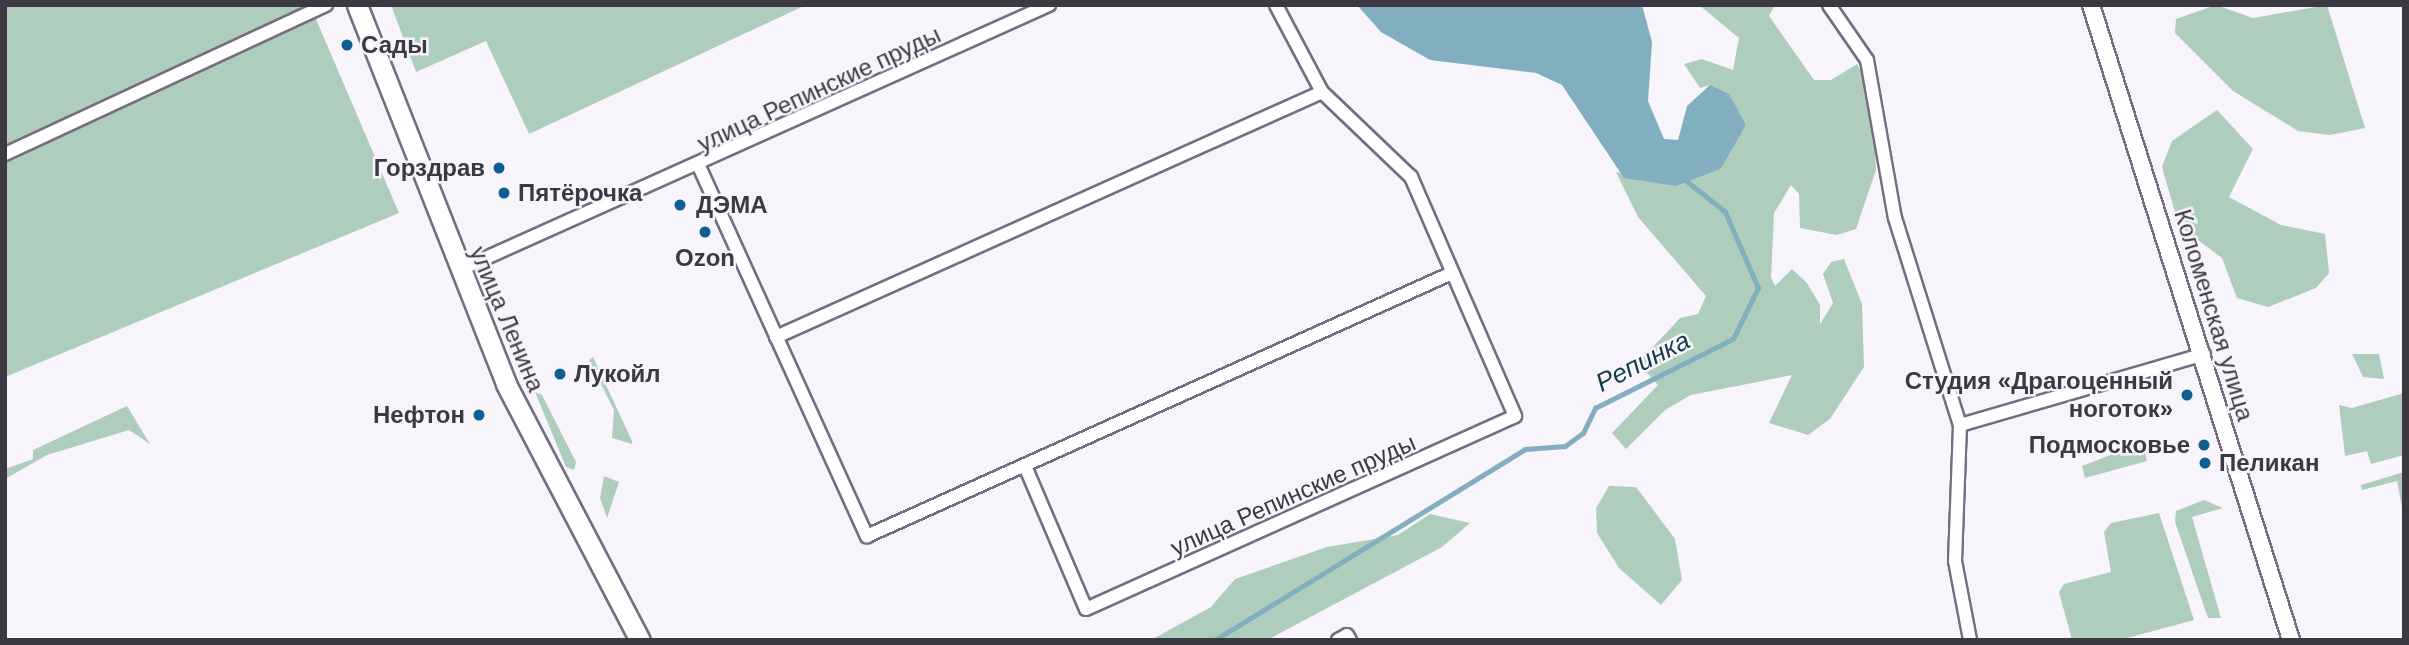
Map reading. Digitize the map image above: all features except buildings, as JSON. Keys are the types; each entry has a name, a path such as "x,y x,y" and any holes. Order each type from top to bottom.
{"main road":[{"name":"улица Ленина","path":"357,5 459,270 570,515 640,640"}],"street":[{"path":"5,154 326,5"},
{"name":"улица Репинские пруды","path":"1049,5 698,164 867,536 1452,273"},
{"name":"улица Репинские пруды","path":"1025,466 1086,609 1354,492 1515,416 1411,177 1322,92 1276,5"},
{"path":"1829,5 1861,50 1875,86 1895,218 1960,425 1955,561 1970,640"},
{"name":"Коломенская улица","path":"2091,5 2204,354 2291,640"},
{"path":"776,337 1322,92"},
{"path":"459,270 698,164"},
{"path":"1960,425 2204,354"},
{"path":"1338,640 1347,635 1350,640"}],"green space":[{"path":"5,5 310,5 399,213 5,377"},
{"path":"391,5 806,5 529,134 486,41 416,72"},
{"path":"1699,5 1775,5 1769,16 1814,80 1831,80 1857,64 1873,93 1876,170 1856,229 1837,235 1800,228 1799,194 1791,185 1774,213 1771,277 1775,286 1792,269 1807,283 1820,305 1820,324 1833,303 1823,274 1831,262 1844,259 1862,304 1864,367 1830,419 1808,435 1769,423 1792,375 1691,395 1665,410 1626,449 1612,433 1658,385 1638,363 1680,318 1698,314 1706,296 1638,217 1616,172 1676,186 1721,169 1746,125 1710,85 1700,88 1684,64 1702,59 1733,70 1739,38"},
{"path":"2216,5 2253,18 2327,5 2365,128 2330,135 2298,131 2233,91 2175,33 2176,19"},
{"path":"2217,110 2253,149 2229,197 2281,225 2325,234 2329,273 2316,288 2268,307 2237,298 2222,258 2179,226 2162,167 2172,141"},
{"path":"2352,354 2379,354 2384,379 2363,377"},
{"path":"593,357 632,444 612,438 614,410 589,360"},
{"path":"535,392 542,395 576,462 574,470 566,467"},
{"path":"2404,393 2404,455 2371,464 2367,451 2345,456 2339,405 2352,408"},
{"path":"127,406 150,444 129,430 47,455 5,479 5,469 33,459 33,450"},
{"path":"2131,447 2144,449 2147,461 2085,478 2082,466"},
{"path":"2404,472 2404,517 2397,481 2362,490 2361,485"},
{"path":"604,476 619,482 607,518 600,498"},
{"path":"1609,486 1636,487 1675,539 1682,580 1661,605 1619,568 1597,533 1596,508"},
{"path":"2204,500 2223,508 2192,517 2221,618 2208,618 2175,522 2176,511"},
{"path":"2159,513 2194,620 2120,640 2072,640 2059,592 2064,584 2111,572 2104,532 2111,523"},
{"path":"1430,514 1470,523 1442,547 1267,640 1151,640 1211,607 1235,579 1327,547 1398,535"}],"water":[{"path":"1357,5 1642,5 1652,42 1648,101 1664,139 1678,140 1687,106 1710,85 1729,94 1746,125 1721,169 1676,186 1624,178 1562,85 1536,73 1430,60 1381,32"}],"waterway":[{"name":"Репинка","path":"1215,640 1525,449 1565,446 1583,433 1595,408 1733,339 1758,288 1725,212 1682,178"}],"place":[{"name":"Сады","path":"347,45"},
{"name":"Горздрав","path":"499,168"},
{"name":"Пятёрочка","path":"504,193"},
{"name":"ДЭМА","path":"680,205"},
{"name":"Ozon","path":"705,232"},
{"name":"Лукойл","path":"560,374"},
{"name":"Студия «Драгоценный ноготок»","path":"2187,395"},
{"name":"Нефтон","path":"479,415"},
{"name":"Подмосковье","path":"2204,445"},
{"name":"Пеликан","path":"2205,463"}]}
